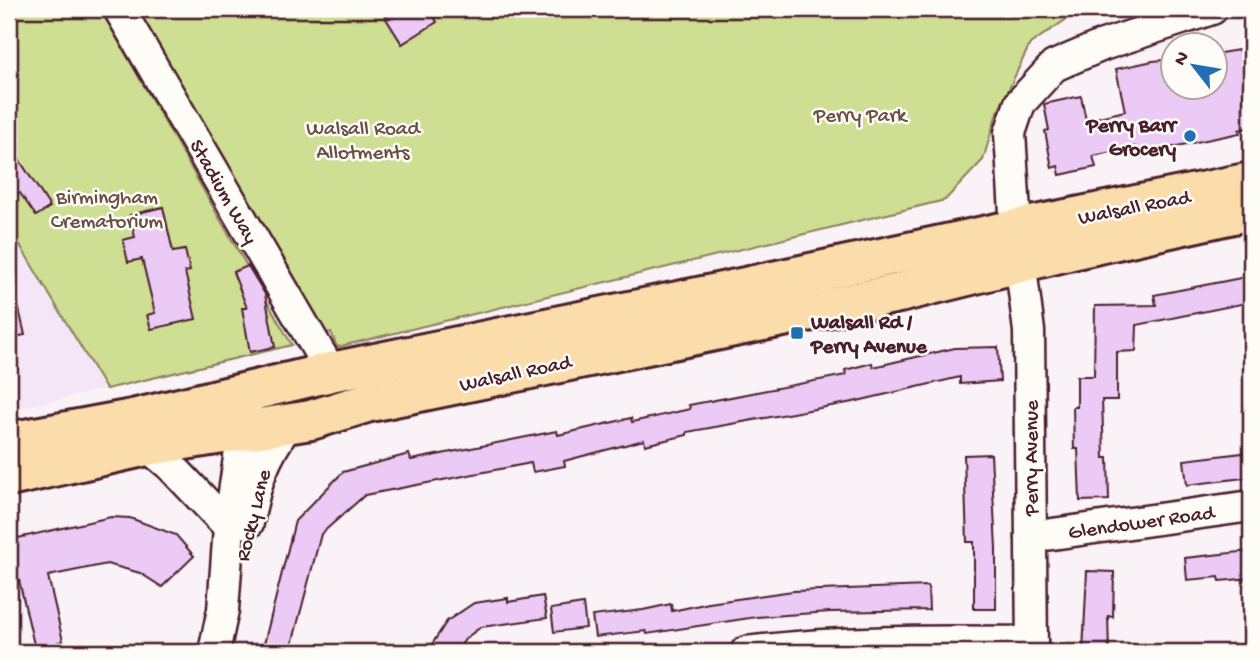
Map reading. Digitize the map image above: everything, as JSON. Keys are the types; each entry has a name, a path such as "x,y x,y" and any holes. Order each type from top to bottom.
{"highway":[{"name":"Walsall Road","path":"9,477 147,446 288,424 366,403 899,293 1018,246 1251,182"},
{"name":"Walsall Road","path":"9,442 133,419 331,372 729,291 1251,210"},
{"path":"331,372 342,390 366,403"}],"street":[{"name":"Stadium Way","path":"119,9 331,372"},
{"name":"Perry Avenue","path":"1032,647 1029,331 1018,246 1010,133 1020,103 1054,66 1102,45 1212,9"},
{"name":"Rocky Lane","path":"214,652 223,610 229,527 249,392"},
{"name":"Rocky Lane","path":"223,610 234,589 254,488 274,444 288,424"},
{"name":"Rocky Lane","path":"147,446 229,527"},
{"name":"Glendower Road","path":"1031,537 1251,506"},
{"path":"746,652 790,646 897,640 1032,647"}],"shaded area":[{"path":"9,227 106,389 9,410"}],"green space":[{"name":"Birmingham Crematorium","path":"9,9 100,9 292,345 106,389 9,227"},
{"path":"133,9 1089,9 1076,13 1030,44 996,116 983,160 945,200 337,347 331,332 319,336 301,288"}],"building":[{"path":"398,9 429,9 437,22 402,44 385,17"},
{"path":"1251,48 1251,127 1239,130 1240,133 1172,147 1172,150 1137,158 1135,147 1093,156 1096,167 1060,175 1058,166 1052,168 1045,131 1049,130 1044,104 1081,96 1086,120 1125,111 1116,69 1158,60 1158,102 1228,102 1228,52"},
{"path":"9,144 50,207 36,216 20,193 9,200"},
{"path":"163,207 173,252 185,250 190,271 185,272 196,319 151,329 147,315 155,313 142,259 128,262 123,240 135,237 130,215"},
{"path":"248,266 265,294 275,347 250,352 242,308 247,308 233,272"},
{"path":"1251,276 1251,302 1137,325 1136,351 1117,352 1117,400 1102,400 1109,500 1080,501 1078,449 1074,449 1073,407 1077,407 1077,376 1094,376 1095,306 1156,305 1154,295"},
{"path":"15,292 25,335 9,338 9,293"},
{"path":"998,347 1000,381 960,384 960,377 853,402 687,432 687,435 645,445 644,440 564,461 565,466 533,472 531,463 365,495 321,534 290,652 262,652 295,521 343,472 409,454 411,460 557,431 558,435 631,418 632,422 690,409 689,405 846,375 845,370 872,363 873,367 955,348"},
{"path":"1251,452 1251,477 1187,485 1184,460"},
{"path":"991,454 996,609 974,609 974,542 967,542 964,455"},
{"path":"111,517 130,518 176,535 194,556 162,587 140,573 107,564 48,576 63,641 35,649 19,580 9,582 9,540"},
{"path":"1249,551 1251,578 1187,580 1185,558"},
{"path":"1087,571 1114,572 1113,617 1108,616 1109,652 1083,652"},
{"path":"928,586 929,610 756,617 647,634 646,631 595,637 592,616 671,604 672,611 793,591"},
{"path":"543,596 547,618 481,627 466,638 456,652 427,652 447,621 474,603 508,598 508,602"},
{"path":"583,604 586,628 554,632 551,609"}],"place":[{"name":"Perry Barr Grocery","path":"1190,136"},
{"name":"Walsall Rd / Perry Avenue","path":"797,333"}],"park label":[{"name":"Perry Park","path":"860,114"},
{"name":"Walsall Road Allotments","path":"363,139"}]}
